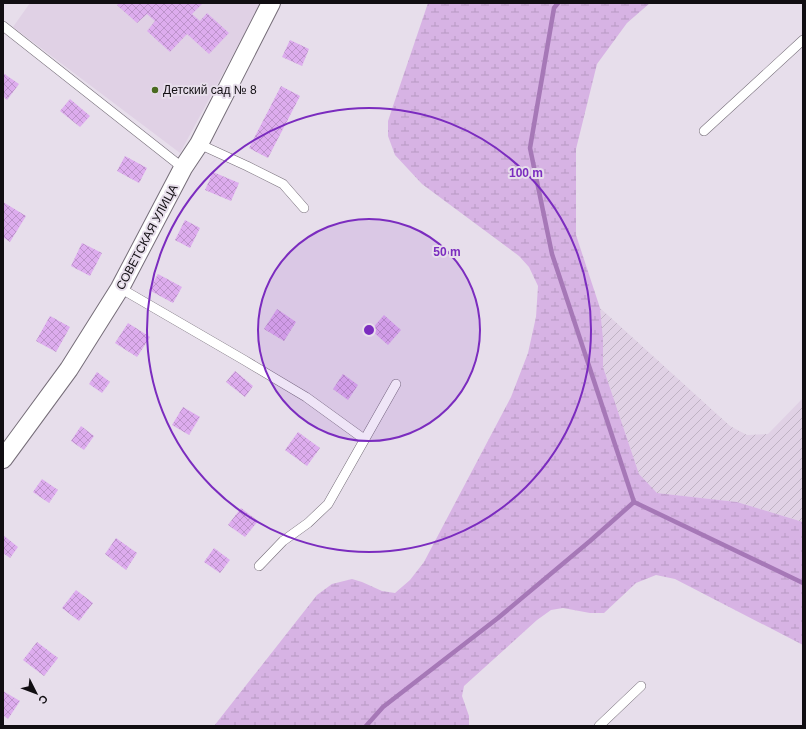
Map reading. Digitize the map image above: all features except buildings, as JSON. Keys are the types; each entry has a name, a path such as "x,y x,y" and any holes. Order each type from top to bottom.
{"street":[{"name":"СОВЕТСКАЯ УЛИЦА","path":"3,459 69,369 120,288 183,168 199,144 271,3"}],"lane":[{"path":"3,26 183,168"},
{"path":"704,131 803,40"},
{"path":"199,144 283,184 304,208"},
{"path":"120,288 306,397 364,439"},
{"path":"259,566 283,541 308,523 328,504 396,384"},
{"path":"599,726 642,686"}],"shaded area":[{"name":"Детский сад № 8","path":"30,3 261,3 180,153 13,27"},
{"path":"600,308 730,426 747,435 768,434 803,398 803,522 737,502 657,493 639,474 603,367 603,338"}],"green space":[{"path":"428,3 650,3 627,23 597,64 576,149 576,235 600,308 603,338 603,367 639,474 657,493 737,502 803,522 803,645 675,579 656,575 636,583 604,613 590,613 563,608 551,610 537,620 464,686 462,696 469,716 469,726 214,726 317,595 332,584 352,579 382,591 395,593 410,580 424,562 511,397 528,353 536,317 538,286 529,267 519,256 422,184 395,155 388,136 388,121"}],"waterway":[{"path":"558,3 554,8 530,148 552,254 634,502"},
{"path":"366,726 383,707 498,618 634,502 803,583"}],"place":[{"name":"Детский сад № 8","path":"155,90"}]}
